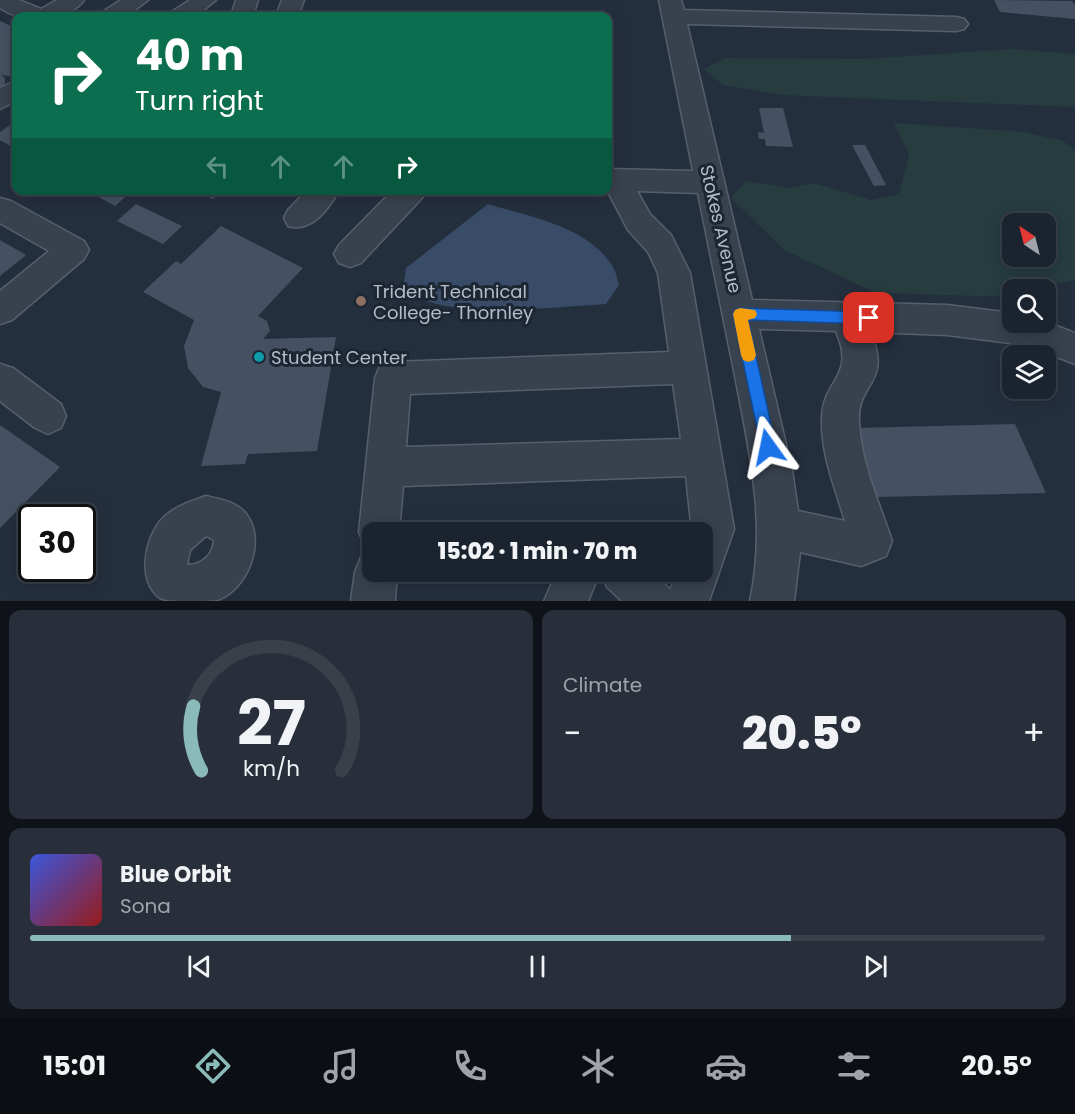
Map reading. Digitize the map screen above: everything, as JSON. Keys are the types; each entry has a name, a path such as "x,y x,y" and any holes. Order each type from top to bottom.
{"street":[{"path":"53,12 73,0"},
{"path":"118,12 137,0"},
{"path":"187,12 205,0"},
{"path":"2,1 27,12"},
{"path":"672,8 956,24"},
{"name":"Stokes Avenue","path":"672,8 773,470 781,528 777,580 772,601"},
{"path":"612,180 709,182"},
{"path":"612,180 639,222 660,244 674,273 713,522"},
{"path":"299,218 320,195"},
{"path":"350,254 407,195"},
{"path":"0,209 73,250 0,310"},
{"path":"740,314 947,320 1028,330 1075,349"},
{"path":"781,528 861,545 871,542 842,437 840,418 842,400 861,365 860,350 846,317"},
{"path":"380,522 393,378 688,367"},
{"path":"0,380 48,416"},
{"path":"385,467 702,457"},
{"path":"373,601 375,582"},
{"path":"566,601 575,582"},
{"path":"633,582 653,601"},
{"path":"687,601 695,582"}],"green space":[{"path":"1012,49 1075,54 1075,107 783,95 723,85 704,69 725,58 864,59"},
{"path":"894,123 1025,132 1063,141 1075,150 1075,280 1056,284 1056,279 1002,279 1002,297 876,293 784,250 731,198 746,181 789,188 814,183 871,200 899,194 909,155"}],"water":[{"path":"488,204 574,232 602,253 613,267 619,285 606,304 530,309 472,309 422,300 403,290 406,268"}],"building":[{"path":"994,0 1072,1 1075,5 1075,19 1000,12"},
{"path":"0,21 12,26 12,74 9,76 1,75 5,78 5,83 0,90"},
{"path":"759,108 783,108 793,147 766,146 765,139 759,139 758,132 764,133"},
{"path":"12,124 12,147 0,140 0,132"},
{"path":"852,145 865,145 886,185 874,186"},
{"path":"95,195 127,195 115,206"},
{"path":"205,195 217,195 213,199"},
{"path":"136,204 182,226 163,244 117,221"},
{"name":"Student Center","path":"221,226 303,268 258,316 267,321 270,331 263,339 336,337 317,451 248,454 245,464 201,466 221,392 203,387 188,368 184,346 194,320 143,292 176,261 181,264"},
{"path":"0,240 26,255 0,276"},
{"path":"1015,424 1046,493 877,497 856,428"},
{"path":"0,425 60,467 24,504 18,504 18,510 0,528"}],"slow traffic":[{"path":"748,355 740,314 750,314"}],"place":[{"name":"Trident Technical College- Thornley","path":"361,301"},
{"name":"Student Center","path":"259,357"}],"route":[{"path":"768,447 740,314 869,318"}]}
